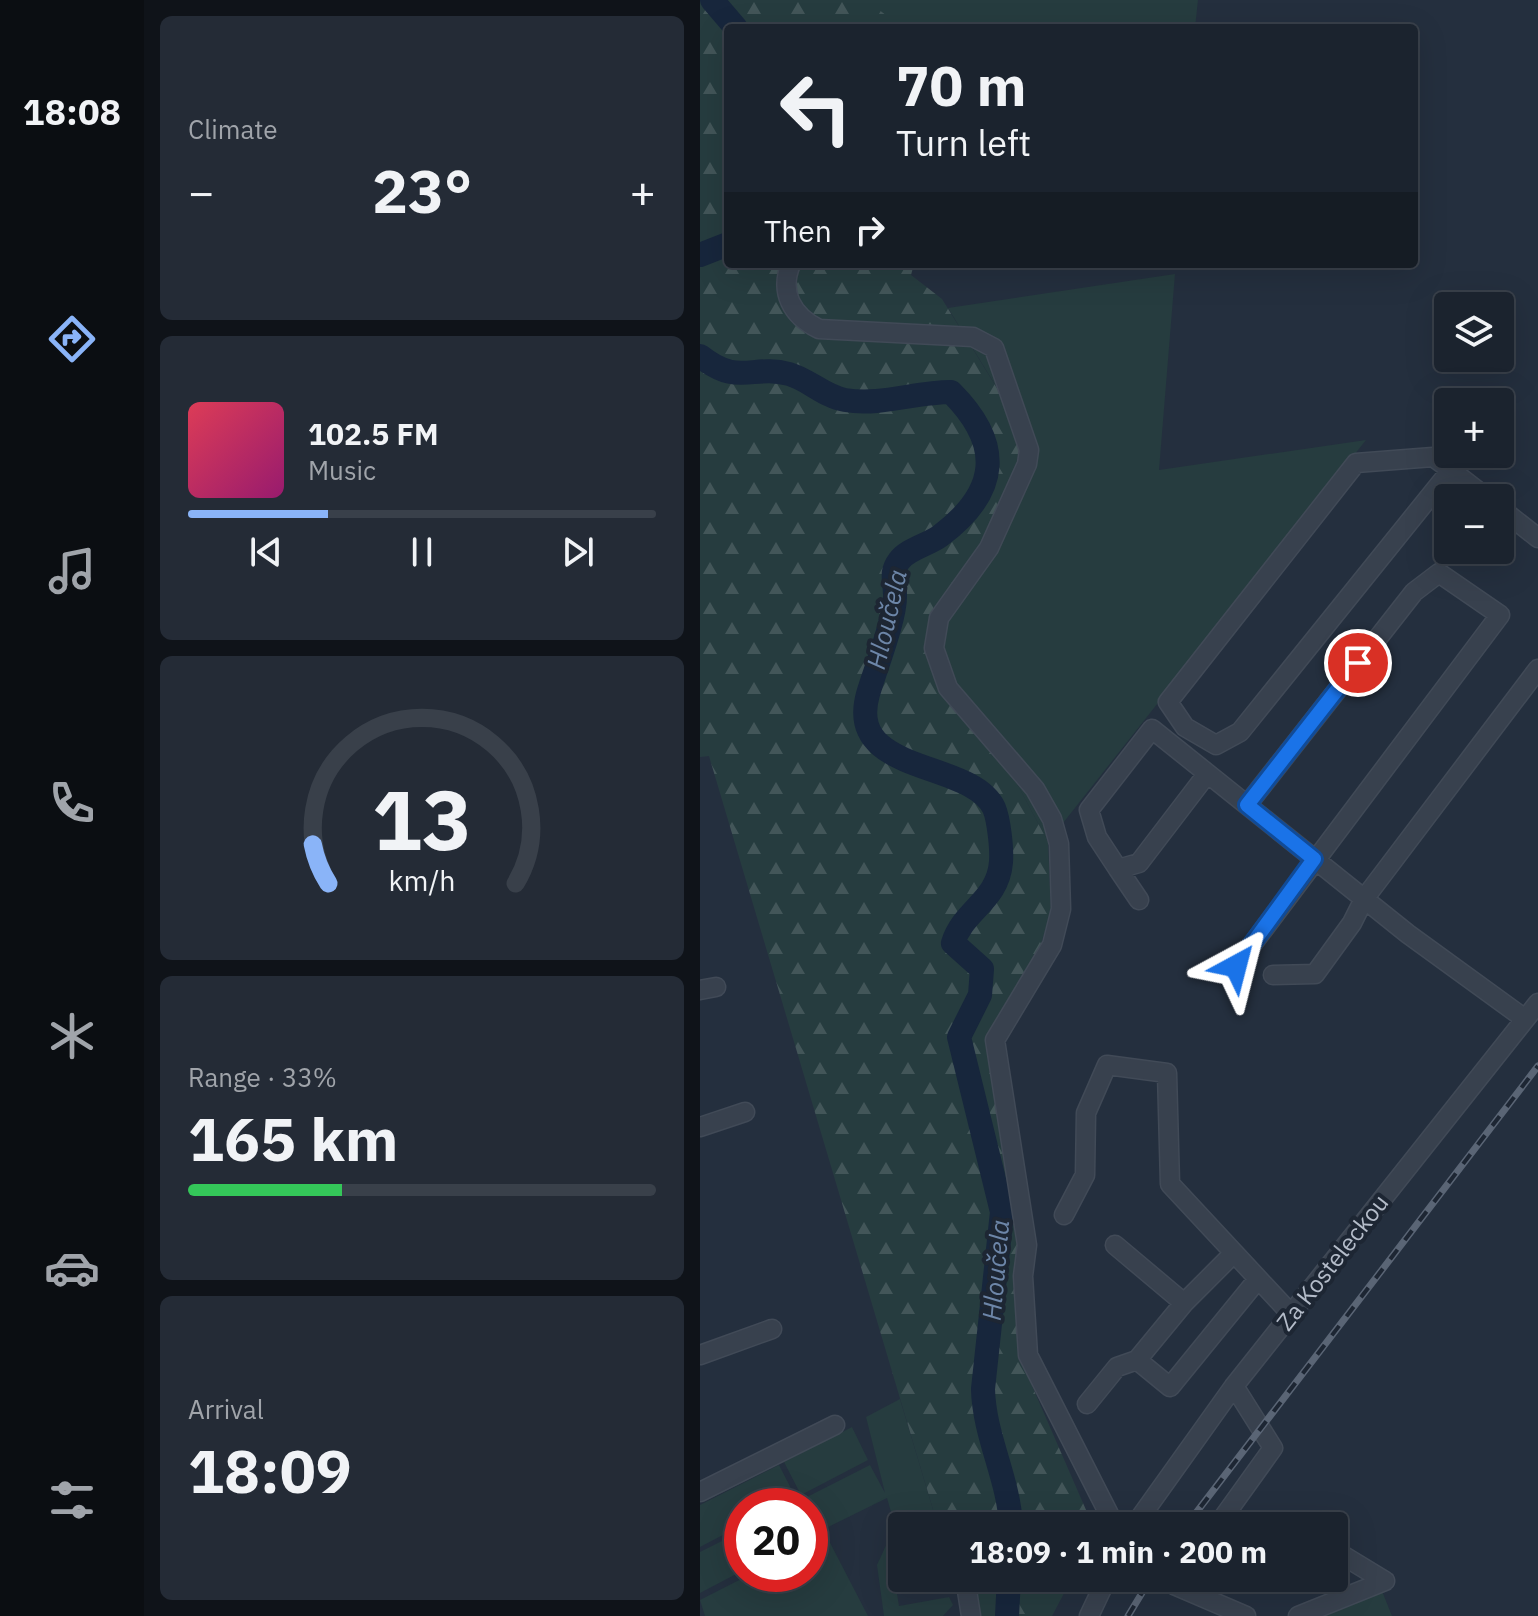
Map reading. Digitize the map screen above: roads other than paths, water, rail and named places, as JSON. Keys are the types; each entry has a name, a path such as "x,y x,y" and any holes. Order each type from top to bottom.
{"street":[{"path":"790,268 788,299 805,320 819,329 973,337 994,348 1029,450 1027,464 995,537 939,618 934,648 938,667 948,688 965,704 1035,789 1052,819 1059,844 1061,909 1055,937 995,1040 1027,1245 1023,1276 1028,1355 1108,1512"},
{"path":"1451,470 1240,732 1216,745 1185,727 1168,702 1356,463 1433,457 1451,470 1469,484"},
{"path":"1514,519 1538,538"},
{"path":"1236,966 1500,615 1439,573 1414,592 1247,805"},
{"path":"1273,975 1315,974 1352,923 1364,899 1538,669"},
{"path":"1139,900 1097,837 1089,810 1152,729 1364,899 1525,1019"},
{"path":"1118,869 1139,863 1207,774"},
{"name":"Za Kosteleckou","path":"1144,1512 1234,1386 1538,1003"},
{"path":"1064,1215 1085,1175 1086,1113 1107,1065 1167,1073 1170,1184 1291,1314"},
{"path":"700,1127 745,1112"},
{"path":"1115,1245 1184,1303"},
{"path":"1087,1404 1117,1367 1137,1360 1184,1303 1234,1253"},
{"path":"1137,1360 1170,1387 1258,1279"},
{"path":"700,1355 772,1329"},
{"path":"1227,1512 1273,1448 1234,1386"},
{"path":"700,1492 835,1425"},
{"path":"1298,1616 1385,1581 1348,1559"},
{"path":"967,1592 971,1616"},
{"path":"1089,1616 1100,1592"},
{"path":"1190,1592 1246,1616"}],"waterway":[{"name":"Hloučela","path":"712,0 733,24"},
{"name":"Hloučela","path":"700,255 724,246"},
{"name":"Hloučela","path":"700,356 713,365 735,373 765,371 789,374 845,400 872,401 951,392 980,430 986,449 988,467 984,484 974,502 940,536 907,553 896,565 892,616 868,694 866,720 875,740 892,753 981,792 994,808 999,827 1001,856 994,886 964,922 953,943 982,969 980,995 959,1037 1002,1212 983,1389 984,1406 1009,1512"},
{"name":"Hloučela","path":"1007,1616 1008,1592"}],"railway":[{"path":"1197,1512 1538,1066"},
{"path":"1128,1616 1143,1592"}]}
